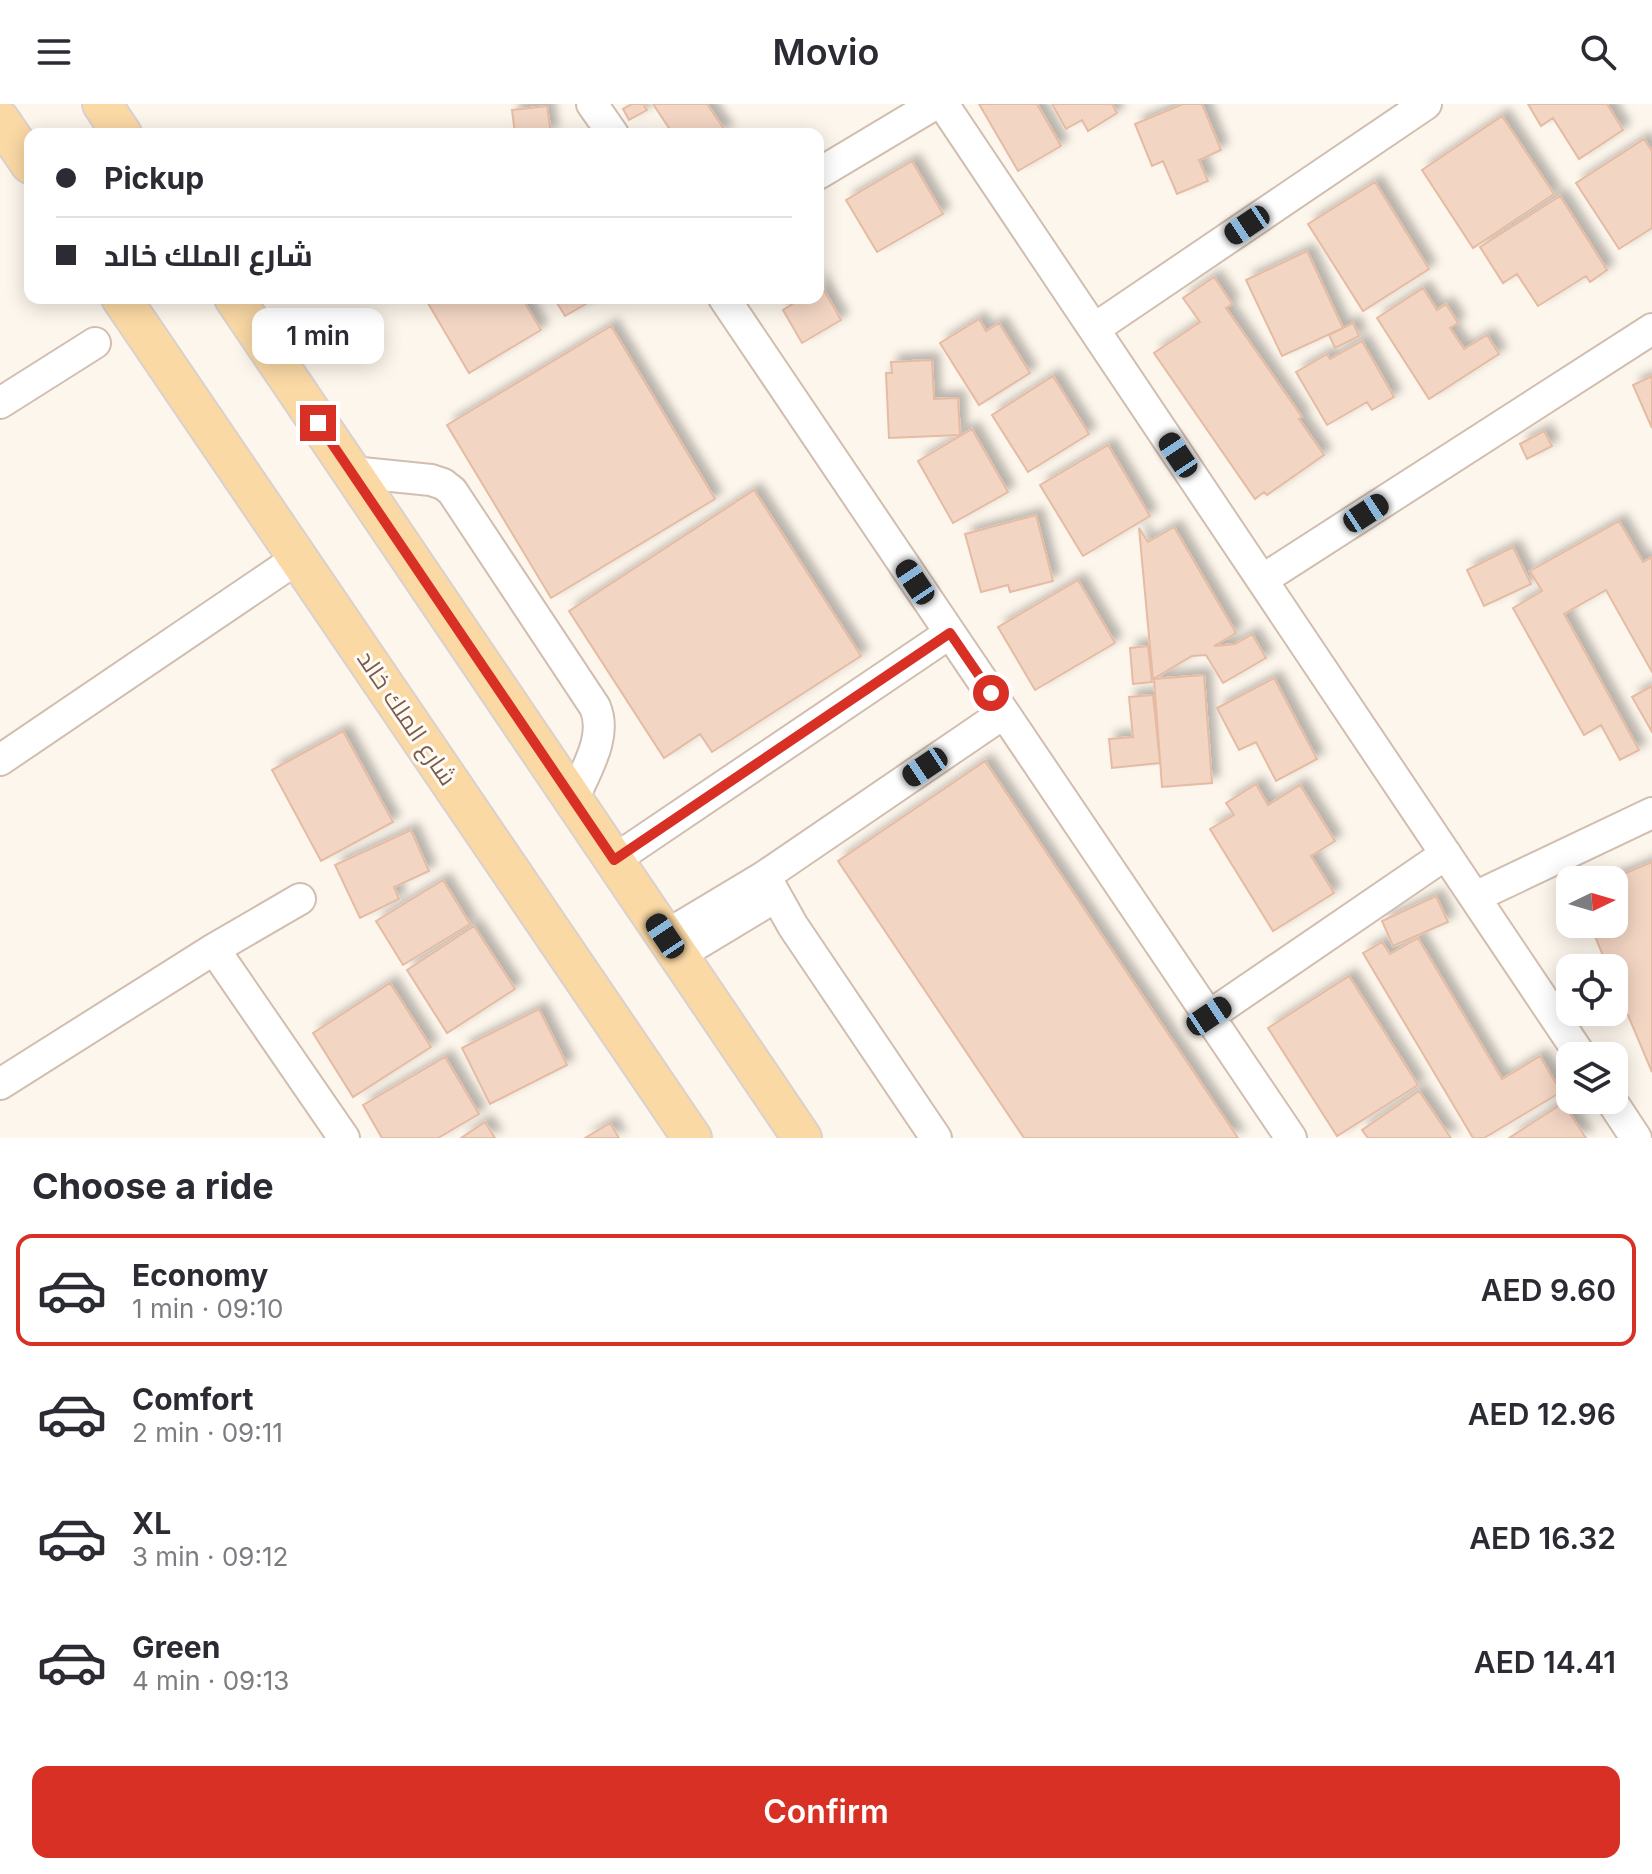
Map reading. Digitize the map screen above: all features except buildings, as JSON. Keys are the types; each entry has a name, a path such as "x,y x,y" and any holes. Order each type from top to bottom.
{"main road":[{"path":"102,104 118,128"},
{"path":"0,120 24,155"},
{"name":"شارع الملك خالد","path":"125,304 692,1138"},
{"path":"238,304 802,1138"}],"street":[{"path":"592,104 609,128"},
{"path":"824,170 935,104"},
{"path":"943,104 1572,1042"},
{"path":"1094,329 1426,104"},
{"path":"728,304 1291,1138"},
{"path":"1262,580 1652,329"},
{"path":"0,403 95,343"},
{"path":"352,472 431,480 452,491 601,720 600,733 573,800"},
{"path":"0,760 298,558"},
{"path":"614,860 950,633"},
{"path":"672,945 770,886 1004,713"},
{"path":"1475,897 1652,813"},
{"path":"1209,1016 1446,854"},
{"path":"770,886 936,1138"},
{"path":"0,1084 214,949 300,899"},
{"path":"214,949 344,1138"},
{"path":"1625,1114 1640,1129"}],"route":[{"path":"318,423 614,860 950,633 991,693"}]}
